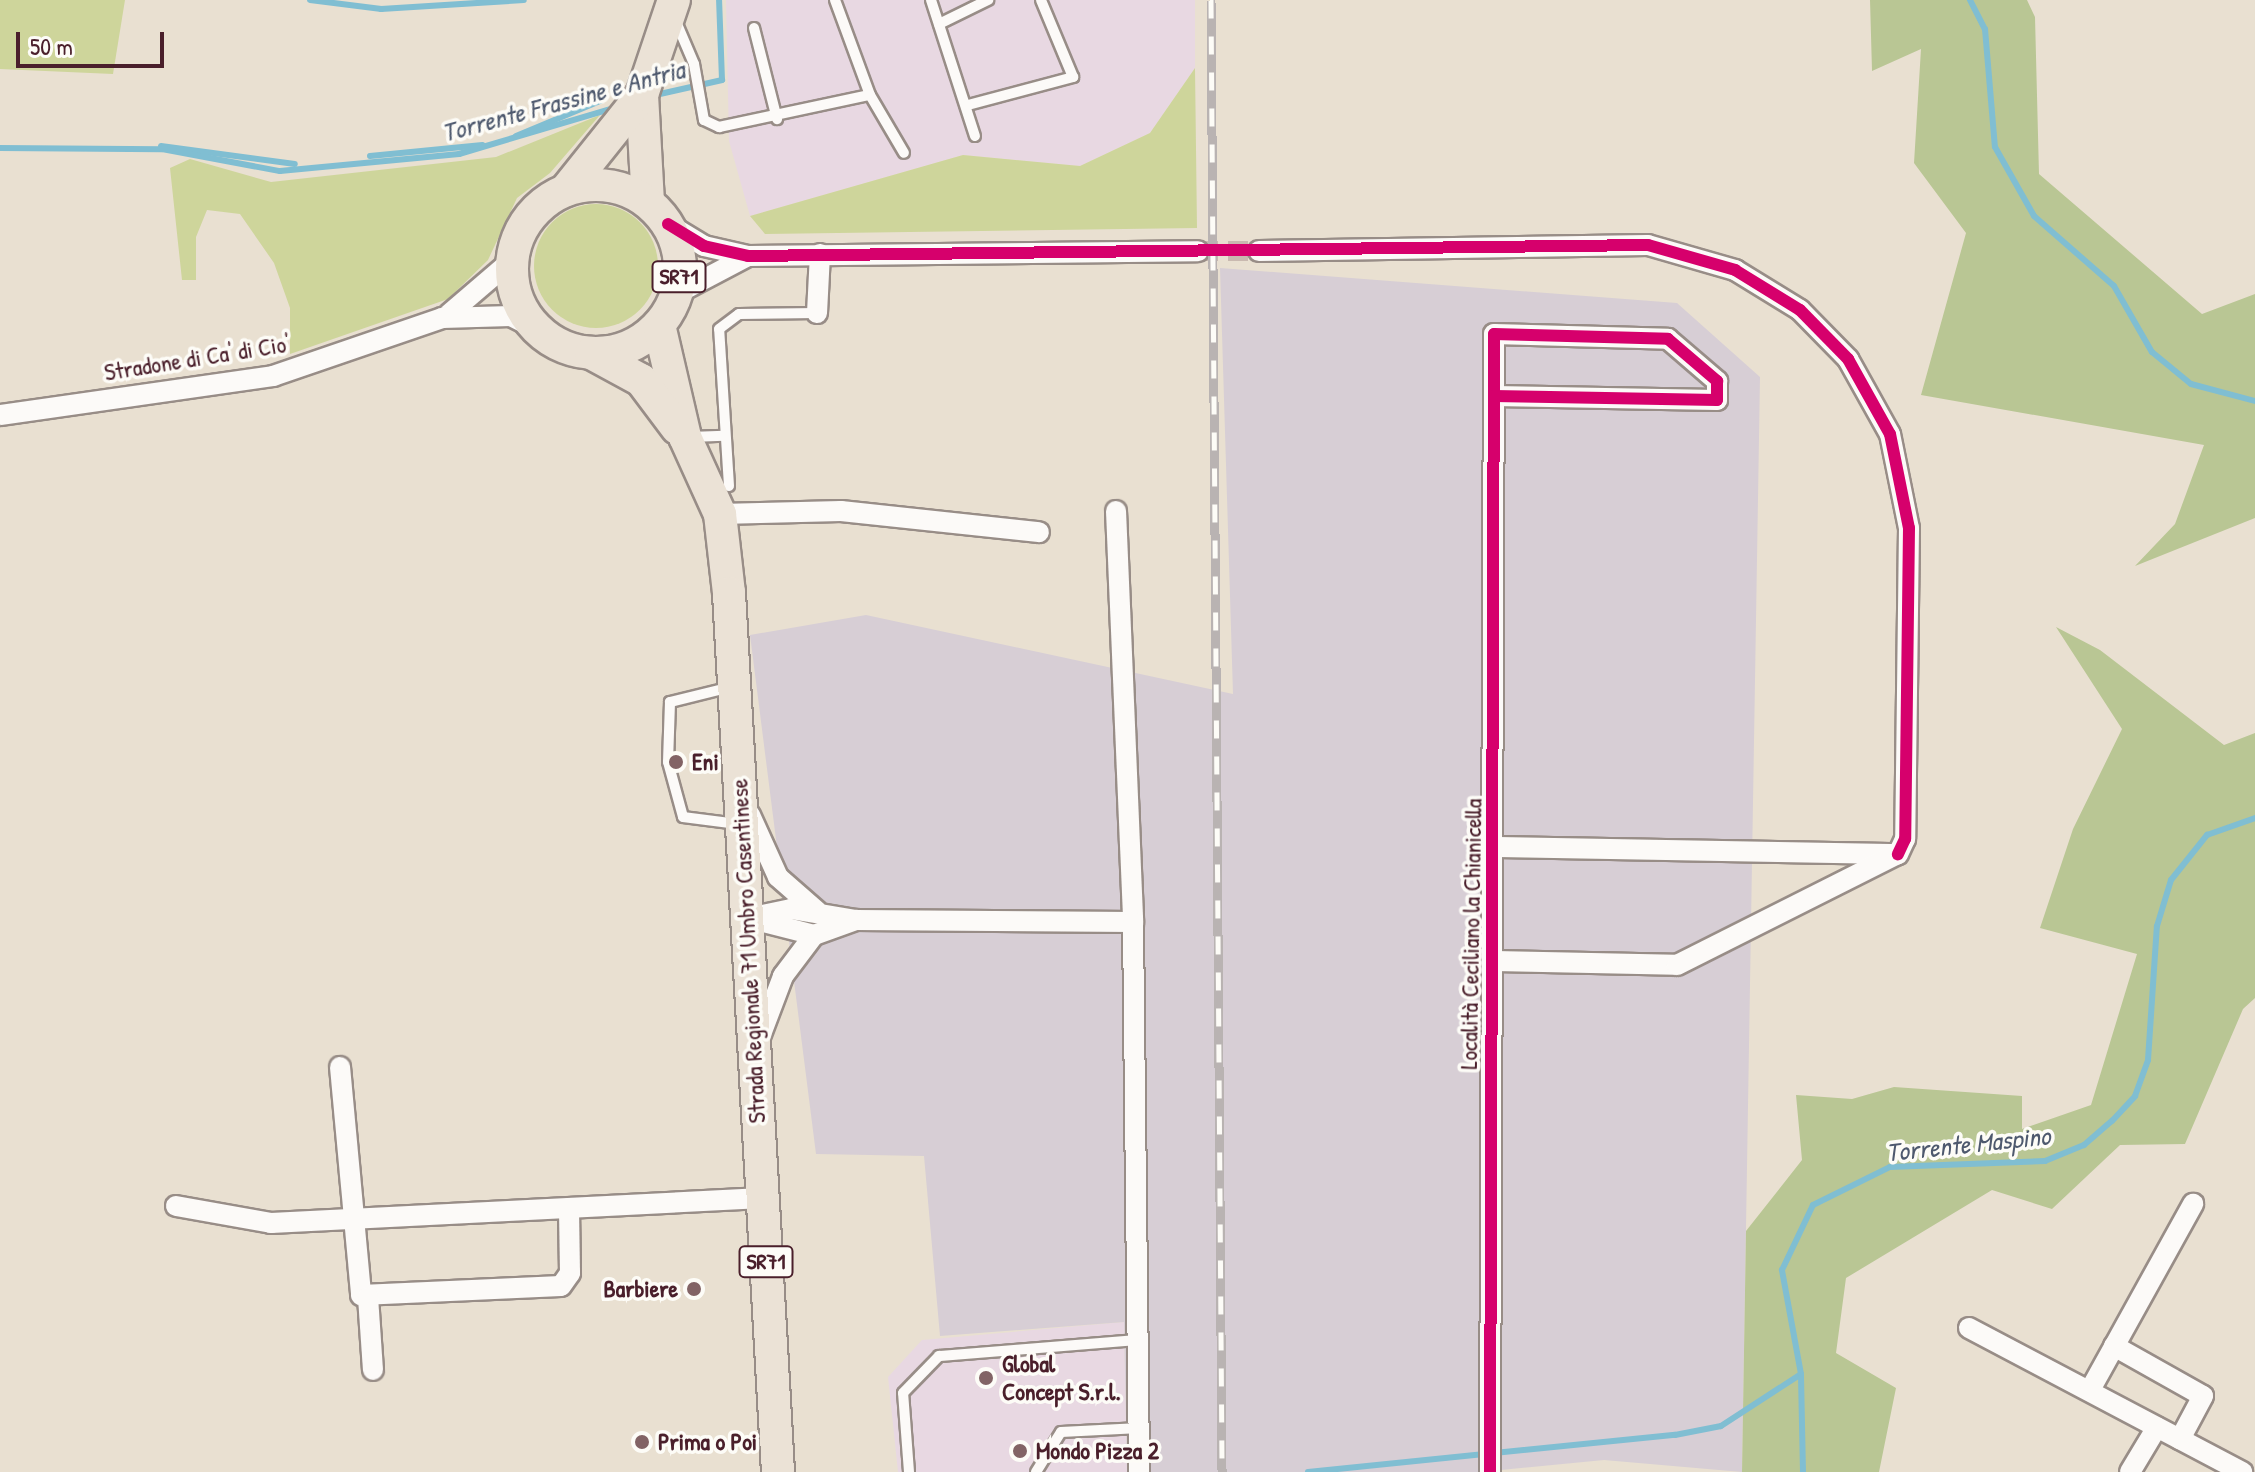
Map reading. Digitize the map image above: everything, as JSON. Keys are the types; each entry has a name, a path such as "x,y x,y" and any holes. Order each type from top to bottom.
{"main road":[{"name":"SR71","path":"512,260 529,218 566,190 642,95 672,6"},
{"name":"SR71","path":"540,331 591,353 640,341 659,325 676,294 679,258 658,213 642,95"},
{"path":"566,190 623,189 658,213"},
{"path":"512,260 514,286 540,331"},
{"name":"Strada Regionale 71 Umbro Casentinese","path":"659,325 685,437"},
{"name":"Strada Regionale 71 Umbro Casentinese","path":"591,353 641,380 685,437 724,500 778,1472"}],"street":[{"path":"658,213 704,246 748,256 1198,251"},
{"path":"1259,251 1648,245 1735,270 1800,310 1848,359 1890,434 1909,528 1905,839 1898,854 1494,847"},
{"path":"817,313 820,254"},
{"path":"676,294 748,256"},
{"path":"442,318 512,260"},
{"path":"442,318 511,316 540,331"},
{"name":"Stradone di Ca' di Cio'","path":"0,415 200,395 286,372 442,318"},
{"name":"Località Ceciliano la Chianicella","path":"1490,1472 1494,334 1668,339 1717,381 1717,400 1494,396"},
{"path":"724,500 1039,532"},
{"path":"1116,511 1133,922 1140,1340 1139,1472"},
{"path":"739,779 771,865 820,913"},
{"name":"Località Ceciliano la Chianicella","path":"1493,961 1677,965 1898,854"},
{"path":"748,918 791,909 856,920 1133,922"},
{"path":"748,918 814,935 856,920"},
{"path":"755,1052 775,993 814,935"},
{"path":"340,1067 355,1287 368,1297 561,1286 570,1273 569,1208"},
{"path":"176,1206 254,1223 762,1198"},
{"path":"2090,1390 2193,1204"},
{"path":"368,1297 373,1370"},
{"path":"1969,1328 2242,1472"},
{"path":"2114,1346 2203,1396 2180,1439"},
{"path":"2130,1472 2157,1427"}],"lane":[{"path":"835,0 870,95 904,153"},
{"path":"931,0 968,105 975,136"},
{"path":"939,24 988,0"},
{"path":"968,105 1073,77 1041,0"},
{"path":"672,6 694,64 704,120 737,127 870,95"},
{"path":"754,28 777,119"},
{"path":"724,500 719,329 726,319 817,313"},
{"path":"685,437 724,436"},
{"path":"733,687 670,702 668,762 683,817 742,824"},
{"path":"909,1472 903,1393 939,1356 1140,1340"},
{"path":"1036,1472 1061,1432 1140,1428"}],"shaded area":[{"path":"726,0 1195,0 1195,68 1150,133 1080,166 963,155 750,216 729,141"},
{"path":"1220,268 1677,303 1760,377 1742,1472 1604,1460 1481,1472 1127,1472 1124,1322 940,1336 924,1156 816,1154 750,635 866,615 1233,694"},
{"path":"1124,1322 1127,1472 898,1472 888,1377 922,1340"}],"green space":[{"path":"0,0 125,0 113,74 0,69"},
{"path":"1870,0 2027,0 2035,17 2039,174 2202,314 2255,294 2255,518 2135,566 2175,524 2204,445 1921,395 1966,233 1914,163 1921,49 1872,71"},
{"path":"1195,68 1197,228 765,234 750,216 963,155 1080,166 1150,133"},
{"path":"600,115 550,173 517,198 488,260 448,299 290,354 290,308 274,263 240,214 207,210 196,237 196,280 182,280 170,168 190,159 271,182 496,157"},
{"path":"596,204 620,209 640,222 653,242 658,266 653,290 640,310 620,323 596,328 572,323 552,310 539,290 534,266 539,242 552,222 572,209"},
{"path":"2056,627 2100,650 2224,745 2255,733 2255,998 2243,1009 2185,1144 2120,1145 2052,1209 1992,1190 1846,1278 1836,1353 1896,1388 1879,1472 1742,1472 1746,1231 1802,1160 1796,1095 1852,1099 1894,1087 2022,1096 2022,1129 2091,1105 2137,954 2040,928 2073,829 2122,729"}],"waterway":[{"path":"310,0 381,9 524,0"},
{"name":"Torrente Frassine e Antria","path":"651,96 722,80 719,0"},
{"name":"Torrente Frassine e Antria","path":"1970,0 1985,29 1995,147 2034,216 2114,286 2152,352 2191,384 2255,401"},
{"path":"516,136 600,101"},
{"name":"Torrente Frassine e Antria","path":"0,148 162,149 280,171 459,154 614,108"},
{"path":"370,156 482,145"},
{"path":"161,146 295,164"},
{"name":"Torrente Maspino","path":"1803,1472 1801,1374 1782,1270 1813,1205 1890,1167 2045,1161 2084,1145 2112,1121 2135,1096 2148,1060 2157,926 2171,880 2207,835 2255,818"},
{"name":"Torrente Maspino","path":"1308,1472 1675,1435 1721,1426 1801,1374"}],"tunnel":[{"path":"1198,251 1259,251"}],"railway":[{"path":"1211,0 1222,1472"}],"cycle path":[{"path":"668,224 704,246 748,256 1648,245 1735,270 1800,310 1848,359 1890,434 1909,528 1905,839 1898,854"},
{"path":"1490,1472 1494,334 1668,339 1717,381 1717,400 1494,396"}],"place":[{"name":"Eni","path":"676,762"},
{"name":"Barbiere","path":"694,1289"},
{"name":"Global Concept S.r.l.","path":"986,1378"},
{"name":"Prima o Poi","path":"642,1442"},
{"name":"Mondo Pizza 2","path":"1020,1451"}]}
